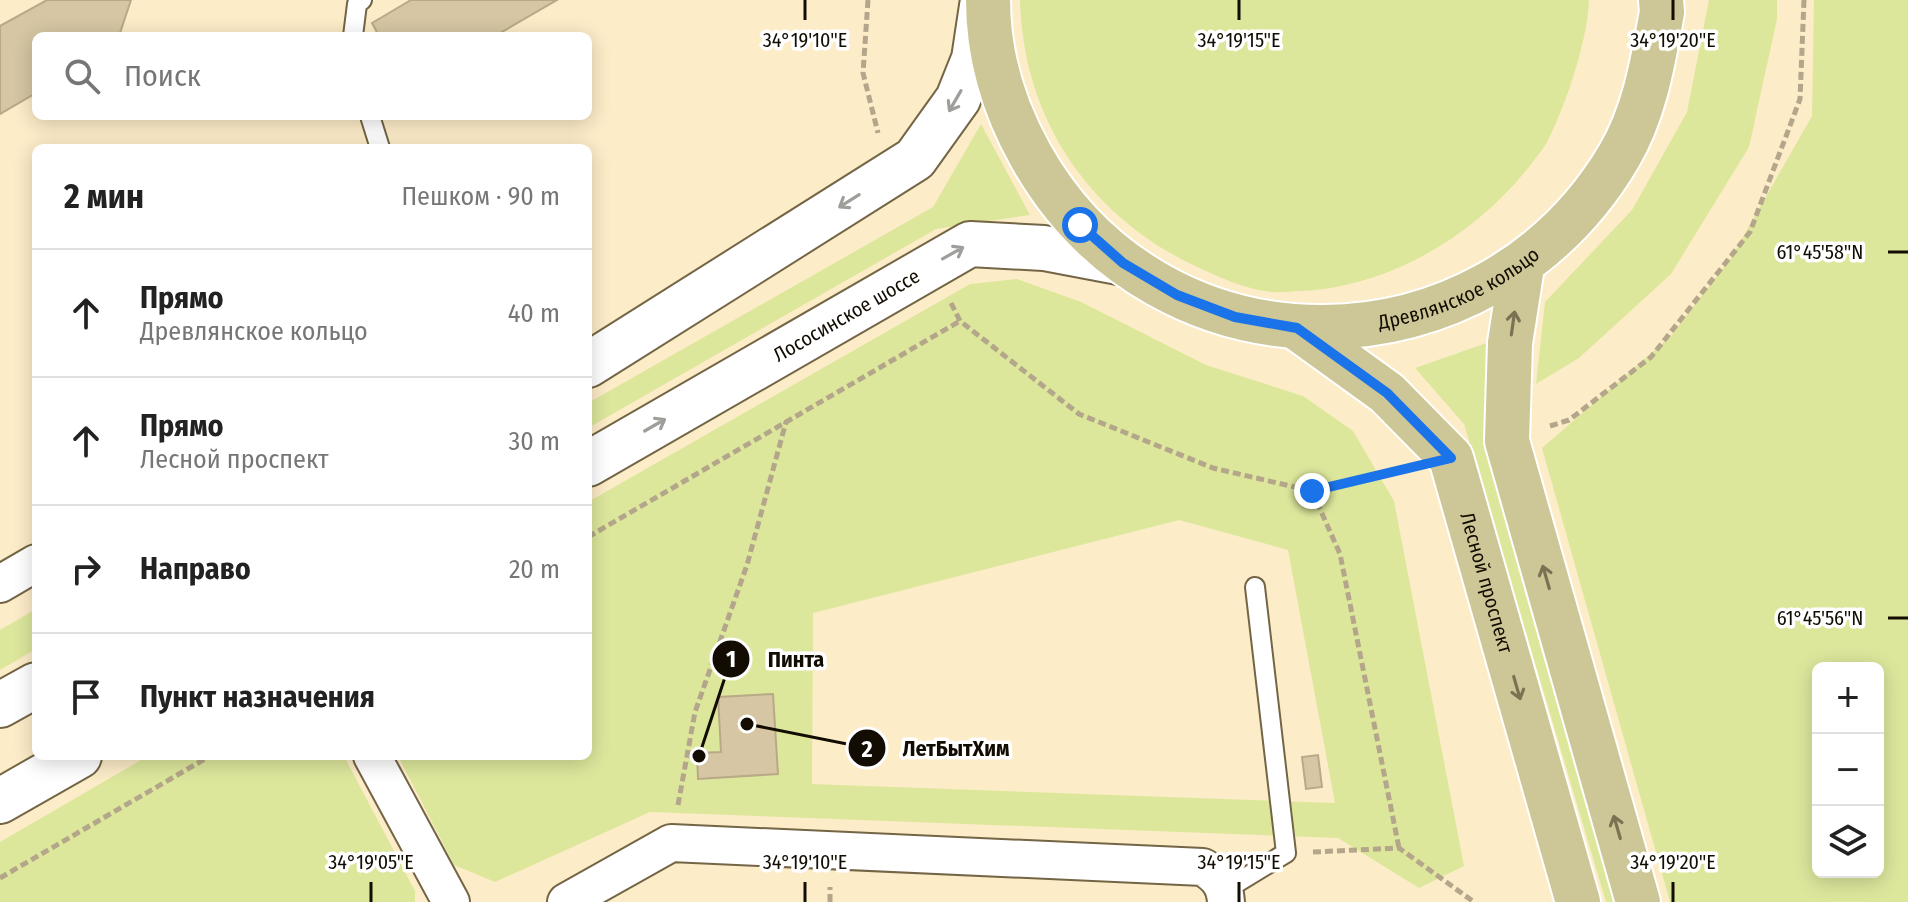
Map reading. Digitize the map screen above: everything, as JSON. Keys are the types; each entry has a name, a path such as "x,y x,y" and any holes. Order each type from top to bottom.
{"main road":[{"name":"Древлянское кольцо","path":"985,0 998,77 1017,131 1045,180 1080,225 1123,263 1177,295 1235,317 1297,328 1376,325 1407,317 1452,304 1522,266 1577,216 1620,155 1649,86 1662,12 1661,0"},
{"path":"1522,266 1510,343 1507,441 1638,902"},
{"name":"Лесной проспект","path":"1297,328 1387,393 1451,458 1578,902"}],"street":[{"path":"592,362 915,159 958,99 974,59 985,0"},
{"name":"Лососинское шоссе","path":"592,462 970,244 1044,248 1123,263"},
{"path":"0,584 32,565"},
{"path":"0,801 69,760"},
{"path":"374,760 451,902"},
{"path":"569,901 671,843 1203,867 1217,876 1226,896"}],"lane":[{"path":"354,32 357,4 362,0"},
{"path":"371,120 379,144"},
{"path":"1226,896 1286,853 1255,587"}],"path":[{"path":"868,0 863,73 889,176"},
{"path":"1507,441 1569,420 1651,357 1750,232 1800,99 1804,0"},
{"path":"931,265 960,321 1079,414 1213,468 1312,491 1451,458"},
{"path":"592,535 960,321"},
{"path":"671,843 695,712 747,565 786,422"},
{"path":"1312,491 1340,554 1399,848"},
{"path":"0,878 203,760"},
{"path":"1286,853 1399,848 1474,902"}],"green space":[{"path":"1020,0 1589,0 1580,54 1553,129 1542,150 1506,193 1456,236 1397,268 1366,280 1334,287 1278,292 1240,285 1191,264 1154,243 1121,218 1092,189 1068,157 1048,122 1033,83 1024,43"},
{"path":"1709,0 1777,0 1777,19 1749,147 1671,274 1579,358 1536,384 1545,302 1632,210 1687,112"},
{"path":"1814,0 1908,0 1908,902 1670,902 1542,448 1671,336 1731,258 1812,116"},
{"path":"981,124 1030,215 936,229 592,426 592,401 933,207"},
{"path":"1017,279 1081,302 1206,365 1303,396 1353,431 1394,501 1464,866 1419,888 1338,838 650,812 495,882 454,865 400,760 592,760 592,500 970,284","holes":["1179,520 1288,550 1335,803 812,784 813,613"]},
{"path":"1495,340 1484,424 1623,902 1606,902 1464,424 1415,368"},
{"path":"32,611 32,651 0,670 0,630"},
{"path":"141,760 346,760 415,891 415,902 0,902 0,842"}],"building":[{"path":"47,0 131,0 120,32 32,32 32,95 0,114 0,26"},
{"path":"411,0 557,0 502,32 377,32 372,23"},
{"path":"773,694 778,774 698,779 697,753 721,752 718,697"},
{"path":"1318,755 1322,787 1306,789 1302,757"}],"place":[{"name":"ЛетБытХим","path":"747,724"},
{"name":"Пинта","path":"699,756"}],"route":[{"path":"1080,225 1123,263 1177,295 1235,317 1297,328 1387,393 1451,458 1312,491"}]}
